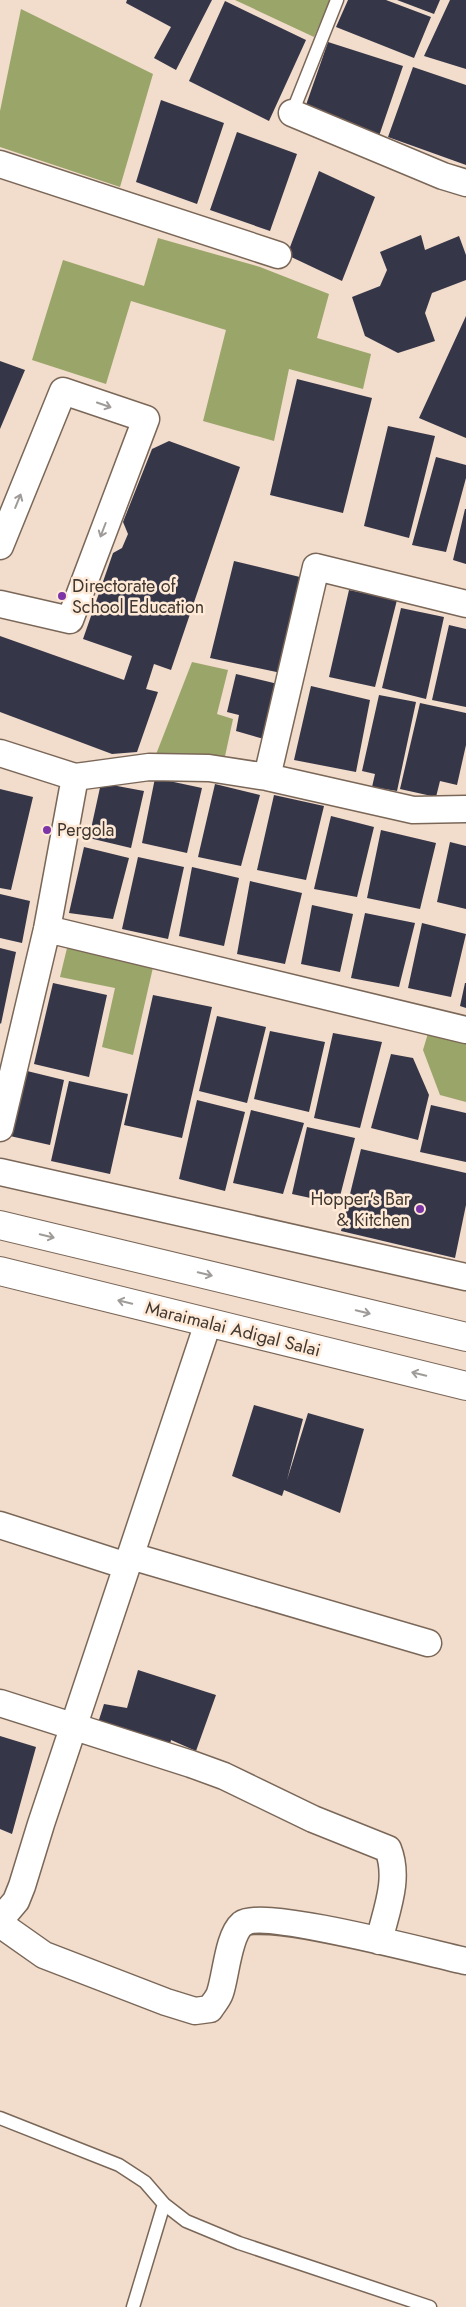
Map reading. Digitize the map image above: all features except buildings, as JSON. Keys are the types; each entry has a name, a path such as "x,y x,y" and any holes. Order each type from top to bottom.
{"main road":[{"path":"0,1225 466,1337"},
{"name":"Maraimalai Adigal Salai","path":"0,1271 466,1386"}],"street":[{"path":"292,113 443,176 466,183"},
{"path":"0,164 278,256"},
{"path":"0,546 63,391 146,419 70,620 0,604"},
{"path":"267,777 316,567 466,604"},
{"path":"0,753 75,777 149,768 209,768 267,777 413,810 466,809"},
{"path":"0,1128 47,929 75,777"},
{"path":"47,929 466,1030"},
{"path":"0,1172 466,1277"},
{"path":"208,1323 40,1824 22,1886 16,1901 0,1922 44,1955 166,2002 195,2011 210,2009 220,1996 234,1936 242,1924 256,1920 312,1926 466,1961"},
{"path":"0,1525 428,1643"},
{"path":"0,1703 224,1776 313,1819 388,1849 393,1862 394,1881 379,1941"}],"lane":[{"path":"292,113 337,0"},
{"path":"0,2118 120,2165 145,2182 164,2204 186,2221 239,2243 430,2307"},
{"path":"133,2307 164,2204"}],"green space":[{"path":"235,0 330,0 314,37"},
{"path":"21,9 153,74 120,187 0,147 0,111"},
{"path":"158,238 260,267 329,294 317,338 371,354 363,389 289,369 274,441 203,421 226,330 131,301 106,384 32,360 63,260 144,286"},
{"path":"192,662 228,670 217,714 233,719 224,761 155,757"},
{"path":"68,944 154,963 133,1055 102,1047 115,988 60,977"},
{"path":"429,1030 466,1038 466,1102 440,1095 423,1050"}],"place":[{"name":"Directorate of School Education","path":"62,596"},
{"name":"Pergola","path":"47,830"},
{"name":"Hopper's Bar & Kitchen","path":"420,1209"}]}
